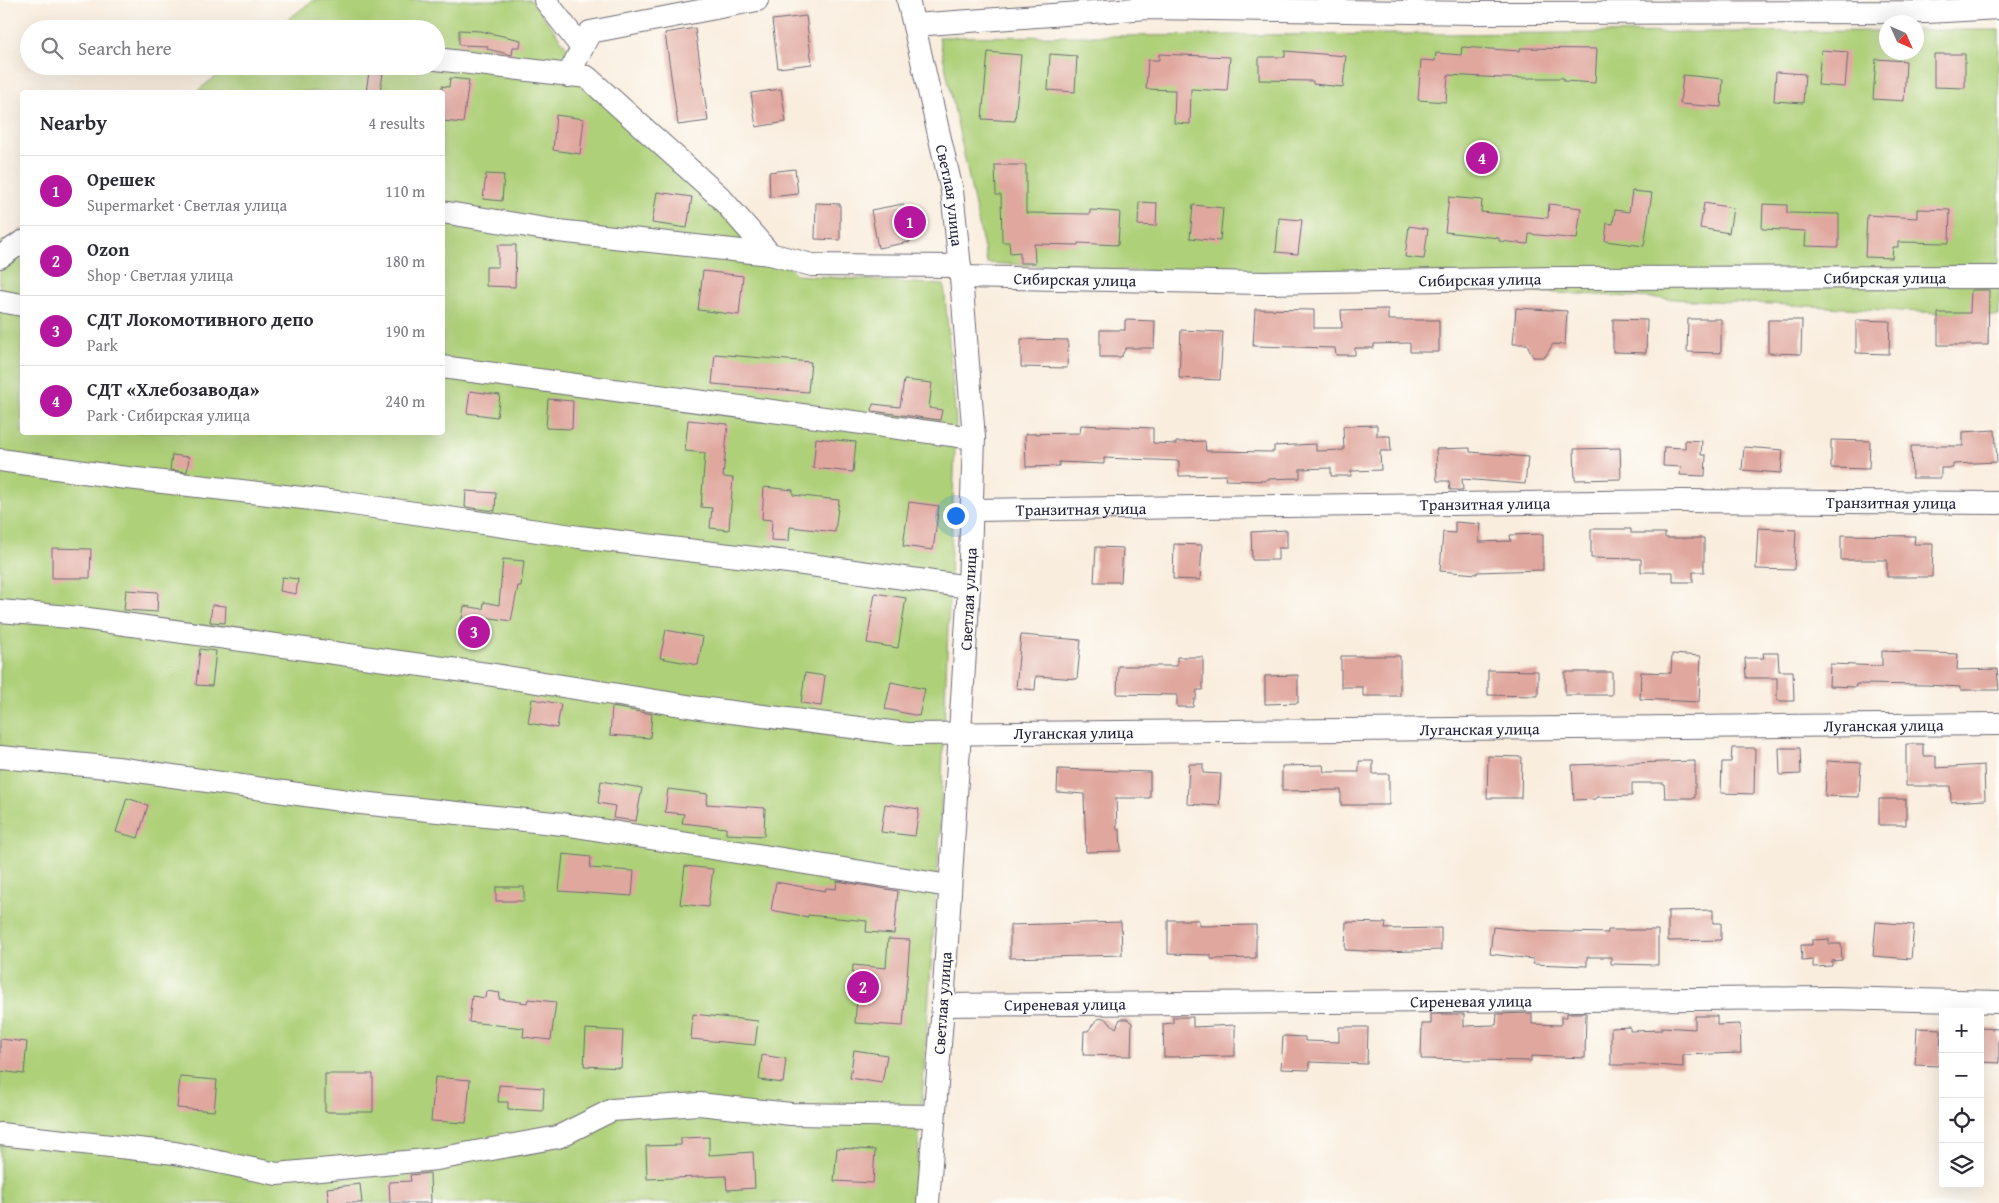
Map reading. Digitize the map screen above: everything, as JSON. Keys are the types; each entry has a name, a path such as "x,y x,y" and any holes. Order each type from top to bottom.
{"street":[{"path":"545,0 582,48"},
{"path":"568,76 590,32 757,0"},
{"name":"Светлая улица","path":"908,0 952,191 961,272 974,438 969,587 943,1004 928,1203"},
{"path":"914,25 1148,8 1477,6 1928,6 1999,8"},
{"path":"445,60 587,77 720,197 759,239 770,254"},
{"name":"Сибирская улица","path":"445,212 558,230 770,254 812,265 961,272 1265,283 1556,278 1999,277"},
{"path":"0,257 20,243"},
{"path":"0,301 20,305"},
{"path":"445,367 974,438"},
{"path":"0,460 119,477 346,503 579,537 796,563 969,587"},
{"name":"Транзитная улица","path":"972,510 1681,501 1999,503"},
{"name":"Луганская улица","path":"0,611 81,618 494,675 700,708 907,734 1999,724"},
{"path":"0,757 117,768 361,803 563,824 949,886"},
{"name":"Сиреневая улица","path":"943,1004 1824,998 1999,1002"},
{"path":"0,1134 175,1153 276,1174 437,1159 558,1137 612,1110 699,1104 791,1114 934,1116"}],"green space":[{"path":"313,0 531,0 569,50 797,275 944,285 956,422 940,831 915,1203 0,1203 0,242 10,239 20,231 20,435 445,435 445,90 199,90 218,75 445,75 445,20 287,20"},
{"path":"1924,30 1999,30 1999,316 987,263 939,37 1879,31 1879,60 1924,60"}],"building":[{"path":"806,16 812,64 778,68 772,20"},
{"path":"695,28 708,121 678,125 665,33"},
{"path":"459,30 480,31 521,40 520,47 513,47 512,55 487,49 488,46 459,45"},
{"path":"1462,47 1520,51 1520,48 1597,49 1595,83 1564,81 1564,78 1502,78 1448,75 1446,102 1418,100 1421,60 1435,61 1436,53 1461,55"},
{"path":"1821,50 1848,52 1845,87 1818,85"},
{"path":"1285,51 1346,56 1343,87 1313,84 1313,81 1259,80 1259,57 1285,57"},
{"path":"988,52 1021,55 1015,121 982,119"},
{"path":"1050,54 1077,56 1075,92 1048,90"},
{"path":"1159,54 1230,57 1227,91 1191,89 1190,124 1174,123 1175,90 1146,89 1148,60 1159,60"},
{"path":"1934,54 1965,54 1965,88 1934,87"},
{"path":"1876,59 1906,61 1904,101 1873,99"},
{"path":"1776,72 1805,74 1803,103 1774,101"},
{"path":"369,75 383,75 380,90 366,90"},
{"path":"1683,75 1723,79 1721,107 1680,104"},
{"path":"450,78 469,80 463,123 445,121 445,90 442,90 442,86 449,87"},
{"path":"781,89 786,122 756,127 751,93"},
{"path":"556,115 584,119 580,154 553,150"},
{"path":"995,165 1026,165 1026,213 1090,214 1090,210 1120,212 1118,245 1078,243 1078,245 1034,244 1035,263 1020,263 1020,252 1010,253 1009,242 1002,242 1001,195 996,195"},
{"path":"795,169 798,194 770,197 769,172"},
{"path":"486,174 504,175 502,201 483,199"},
{"path":"1632,191 1652,193 1644,246 1605,241 1607,223 1613,224 1615,210 1629,212"},
{"path":"657,192 692,197 687,228 652,223"},
{"path":"1449,197 1482,200 1481,212 1548,218 1549,204 1581,208 1577,239 1529,234 1528,244 1499,241 1499,238 1445,232"},
{"path":"1139,202 1157,203 1156,226 1138,225"},
{"path":"816,203 840,204 840,240 815,239"},
{"path":"1704,203 1733,208 1729,233 1700,228"},
{"path":"903,204 910,242 878,248 871,210"},
{"path":"1763,204 1787,205 1787,213 1839,214 1839,247 1805,246 1806,231 1762,229"},
{"path":"1193,205 1223,208 1220,241 1190,238"},
{"path":"1917,209 1950,210 1949,243 1898,242 1898,247 1893,247 1892,258 1865,257 1867,215 1917,218"},
{"path":"1279,218 1302,220 1298,254 1276,252"},
{"path":"1409,226 1428,229 1424,259 1405,257"},
{"path":"498,245 516,245 515,287 486,286 486,267 498,267"},
{"path":"703,271 743,276 739,315 698,310"},
{"path":"1971,290 1989,290 1988,345 1938,345 1938,313 1970,313"},
{"path":"1516,308 1567,311 1565,345 1553,344 1545,357 1533,357 1527,344 1513,344"},
{"path":"1255,309 1314,310 1314,328 1342,328 1341,310 1388,309 1388,320 1439,320 1439,352 1410,352 1410,343 1374,344 1374,348 1355,348 1355,355 1336,355 1335,348 1253,346"},
{"path":"1613,319 1647,320 1646,353 1613,352"},
{"path":"1688,319 1721,319 1721,353 1687,352"},
{"path":"1125,320 1155,321 1154,348 1126,348 1121,357 1100,357 1100,330 1125,330"},
{"path":"1768,320 1802,320 1801,354 1768,353"},
{"path":"1856,320 1890,321 1889,354 1856,353"},
{"path":"1181,330 1223,332 1220,380 1179,378"},
{"path":"1021,339 1068,340 1067,368 1021,367"},
{"path":"715,354 811,362 808,392 712,384"},
{"path":"904,380 932,383 929,408 942,410 940,420 872,411 873,404 900,407"},
{"path":"470,391 500,395 497,417 467,413"},
{"path":"548,399 573,401 572,429 546,428"},
{"path":"688,420 728,424 723,477 733,478 729,530 710,528 712,508 701,507 705,453 685,451"},
{"path":"1081,425 1153,428 1153,443 1176,444 1176,442 1205,441 1206,451 1274,452 1274,446 1316,444 1316,451 1344,450 1343,426 1377,425 1377,436 1390,436 1391,451 1380,451 1381,470 1351,471 1351,476 1331,476 1331,468 1300,469 1300,478 1266,479 1266,481 1225,480 1226,475 1179,476 1179,461 1104,458 1104,464 1059,462 1059,466 1026,467 1025,434 1080,433"},
{"path":"1995,430 1997,462 1953,464 1953,468 1941,468 1941,478 1912,478 1911,446 1963,446 1963,432"},
{"path":"816,438 856,442 853,472 813,468"},
{"path":"1685,440 1702,441 1701,455 1706,455 1705,476 1680,475 1681,467 1663,466 1664,447 1685,448"},
{"path":"1831,440 1870,441 1869,469 1831,468"},
{"path":"1744,447 1783,450 1781,473 1742,470"},
{"path":"1470,448 1470,452 1528,457 1525,484 1462,479 1463,490 1450,490 1449,481 1437,481 1436,449"},
{"path":"1620,448 1621,479 1575,480 1574,449"},
{"path":"172,455 189,457 187,472 170,470"},
{"path":"764,487 793,490 793,495 839,500 835,532 790,527 789,541 771,540 772,520 762,519"},
{"path":"466,491 496,493 495,511 465,507"},
{"path":"909,502 939,506 933,550 903,546"},
{"path":"1455,522 1481,524 1479,542 1511,541 1510,535 1543,534 1543,570 1477,572 1477,574 1440,571 1443,532 1455,533"},
{"path":"1758,528 1796,530 1794,570 1756,569"},
{"path":"1591,529 1631,529 1631,533 1665,533 1665,538 1704,538 1704,572 1693,572 1693,582 1673,582 1673,572 1641,572 1641,559 1591,558"},
{"path":"1287,530 1287,548 1278,548 1278,560 1252,560 1251,532"},
{"path":"1841,535 1915,536 1914,544 1933,544 1932,577 1887,577 1887,560 1841,560"},
{"path":"1174,544 1202,545 1200,580 1173,579"},
{"path":"1096,547 1123,548 1121,582 1094,582"},
{"path":"52,548 91,549 90,578 52,578"},
{"path":"503,559 524,561 521,586 518,586 511,621 485,617 483,629 461,625 464,606 483,609 484,602 499,605"},
{"path":"282,577 298,579 296,594 280,591"},
{"path":"126,590 158,592 157,612 124,610"},
{"path":"875,593 906,598 898,648 867,643"},
{"path":"212,605 226,606 225,623 210,622"},
{"path":"666,630 703,637 698,665 660,658"},
{"path":"1021,635 1081,640 1077,679 1036,676 1035,690 1016,688"},
{"path":"200,649 216,651 212,686 196,685"},
{"path":"1882,651 1958,654 1957,670 1997,669 1999,690 1960,690 1960,687 1927,685 1856,684 1856,687 1829,686 1830,664 1882,666"},
{"path":"1763,653 1778,653 1779,671 1793,671 1794,701 1777,701 1777,678 1746,678 1745,658 1764,658"},
{"path":"1672,654 1701,656 1699,702 1640,699 1641,672 1671,673"},
{"path":"1341,656 1400,656 1400,696 1363,696 1363,687 1341,687"},
{"path":"1177,657 1203,657 1203,690 1197,690 1193,707 1177,707 1177,695 1117,694 1118,666 1177,666"},
{"path":"1488,670 1538,671 1538,696 1488,695"},
{"path":"1565,672 1612,672 1612,695 1565,695"},
{"path":"805,673 825,676 821,706 801,703"},
{"path":"1298,675 1298,703 1265,704 1265,676"},
{"path":"891,682 925,689 919,716 885,709"},
{"path":"532,699 561,704 557,728 528,723"},
{"path":"612,707 652,714 650,738 610,735"},
{"path":"1906,744 1923,744 1923,756 1936,756 1936,768 1984,765 1985,800 1951,802 1950,786 1906,786"},
{"path":"1732,748 1755,748 1754,794 1721,793 1722,762 1731,762"},
{"path":"1779,748 1800,748 1801,774 1780,775"},
{"path":"1488,756 1522,757 1521,798 1487,798"},
{"path":"1359,761 1373,761 1373,774 1389,774 1389,805 1341,805 1341,790 1282,791 1282,766 1323,765 1324,772 1359,772"},
{"path":"1695,761 1695,798 1665,798 1664,783 1632,783 1632,796 1574,800 1572,765"},
{"path":"1827,761 1861,763 1859,797 1825,796"},
{"path":"1189,764 1203,764 1203,773 1221,774 1219,806 1187,804"},
{"path":"1058,769 1150,772 1150,798 1116,798 1117,830 1120,830 1121,851 1086,852 1084,794 1057,792"},
{"path":"601,781 642,788 636,821 613,818 615,806 598,803"},
{"path":"668,789 708,794 706,804 765,808 764,836 726,834 726,828 682,823 684,814 665,812"},
{"path":"127,798 148,805 138,838 116,832"},
{"path":"1879,799 1906,799 1906,825 1879,825"},
{"path":"885,804 919,809 915,836 881,832"},
{"path":"563,854 591,857 590,868 634,871 632,896 559,891"},
{"path":"685,866 713,869 708,907 680,904"},
{"path":"837,881 898,891 894,934 866,932 867,921 808,915 808,917 771,910 776,882 825,891 826,888 836,889"},
{"path":"496,887 524,887 524,901 496,901"},
{"path":"1713,910 1713,923 1721,923 1721,940 1668,941 1668,911"},
{"path":"1168,920 1199,920 1199,926 1256,925 1256,958 1211,959 1211,955 1168,954"},
{"path":"1121,922 1122,955 1010,958 1010,925"},
{"path":"1346,922 1386,923 1385,929 1441,928 1441,950 1384,952 1345,950"},
{"path":"1876,922 1914,925 1911,959 1873,956"},
{"path":"1493,927 1530,931 1608,933 1608,930 1658,930 1658,965 1611,964 1611,957 1587,957 1587,966 1533,964 1533,959 1490,954"},
{"path":"888,939 910,940 903,1026 855,1023 858,984 852,983 853,965 886,968"},
{"path":"1829,939 1829,944 1841,944 1842,960 1832,961 1832,966 1813,967 1813,960 1802,961 1801,945 1812,945 1812,940"},
{"path":"486,991 500,993 499,999 527,1003 528,999 556,1002 551,1040 523,1037 524,1028 469,1022 472,996 485,998"},
{"path":"1532,1013 1532,1024 1561,1025 1561,1017 1567,1017 1567,1013 1586,1013 1585,1058 1531,1056 1531,1061 1421,1059 1422,1024 1431,1024 1431,1014 1464,1014 1464,1026 1496,1025 1497,1014"},
{"path":"693,1014 758,1021 755,1045 691,1039"},
{"path":"1695,1016 1717,1016 1717,1025 1740,1024 1741,1053 1683,1055 1683,1067 1611,1065 1611,1028 1630,1027 1630,1031 1662,1030 1662,1027 1695,1029"},
{"path":"1173,1017 1193,1017 1193,1027 1235,1025 1235,1056 1164,1057 1163,1024 1173,1023"},
{"path":"1104,1018 1116,1028 1120,1019 1127,1019 1132,1023 1131,1056 1083,1055 1084,1031 1088,1031 1097,1019"},
{"path":"1339,1027 1368,1027 1367,1064 1309,1062 1309,1070 1281,1069 1283,1036 1305,1037 1305,1041 1339,1042"},
{"path":"1917,1028 1939,1029 1939,1066 1915,1065"},
{"path":"1984,1028 1999,1029 1999,1063 1984,1062"},
{"path":"586,1029 623,1031 621,1068 584,1066"},
{"path":"0,1039 27,1042 24,1074 0,1071"},
{"path":"854,1050 887,1055 882,1083 850,1078"},
{"path":"762,1055 786,1059 783,1083 759,1080"},
{"path":"325,1074 373,1074 373,1112 325,1112"},
{"path":"180,1077 217,1080 214,1111 177,1108"},
{"path":"435,1077 470,1080 466,1123 431,1121"},
{"path":"499,1085 544,1088 543,1111 508,1109 508,1102 498,1102"},
{"path":"709,1137 709,1155 753,1152 755,1188 727,1190 726,1176 647,1179 646,1146 681,1145 681,1138"},
{"path":"837,1148 875,1150 873,1183 834,1181"},
{"path":"430,1173 431,1203 390,1203 389,1182 411,1181 410,1175"},
{"path":"360,1184 362,1203 329,1203 327,1188"}],"place":[{"name":"СДТ «Хлебозавода»","path":"1482,158"},
{"name":"Орешек","path":"910,222"},
{"name":"СДТ Локомотивного депо","path":"474,632"},
{"name":"Ozon","path":"863,987"}]}
